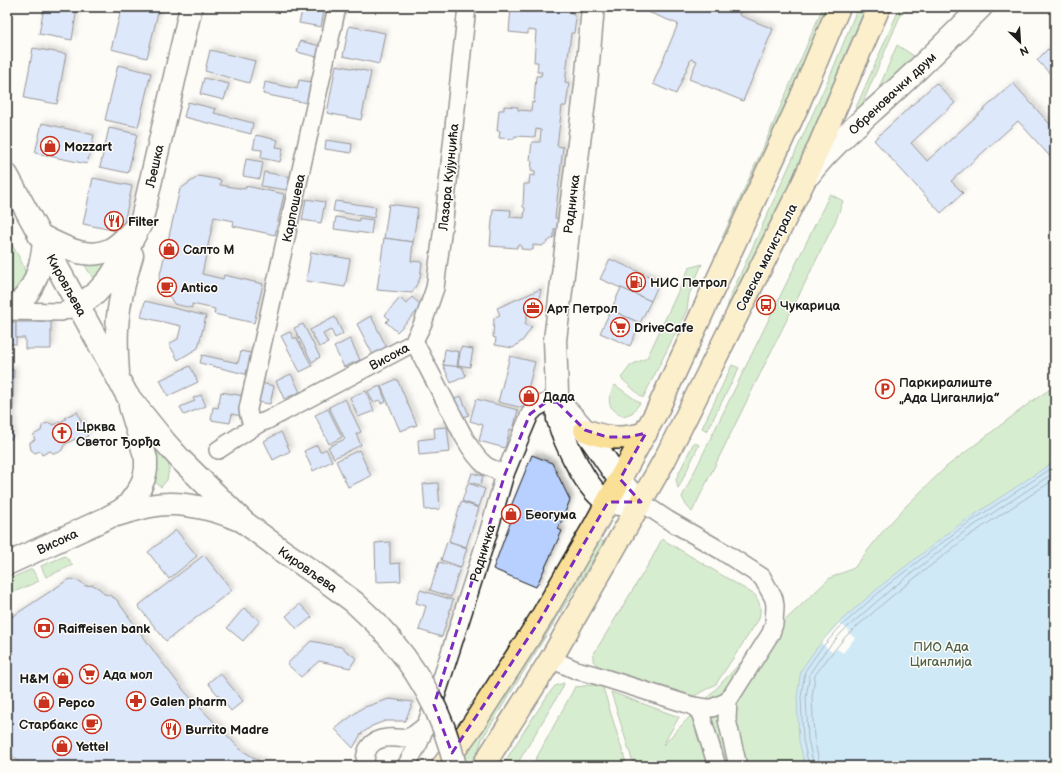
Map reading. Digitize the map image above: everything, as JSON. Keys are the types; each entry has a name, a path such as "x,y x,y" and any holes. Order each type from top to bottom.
{"main road":[{"name":"Љешка","path":"78,306 96,293 109,279 122,260 141,223 191,7"},
{"name":"Радничка","path":"593,7 586,86 555,340 558,420 563,436 586,480 596,493 608,502"},
{"path":"443,766 474,723 540,620 646,433 798,105 839,7"},
{"name":"Савска магистрала","path":"641,502 683,424 804,181 879,7"},
{"name":"Обреновачки друм","path":"804,181 836,144 915,72 981,7"},
{"name":"Кировљева","path":"7,175 123,386 165,442 181,460 244,522 354,602 376,622 406,658 424,685 447,735 455,766"},
{"path":"7,311 28,293 36,278 40,263 41,238 79,253 94,253 111,249 141,223"},
{"path":"123,386 117,330 121,297 141,223"},
{"name":"Кировљева","path":"107,518 128,505 140,488 146,469 146,459 123,386"},
{"path":"557,402 572,415 585,430 630,492 641,502"},
{"path":"585,430 596,435 618,438 628,438 646,433"},
{"path":"608,502 616,504 630,504 641,502"},
{"path":"483,766 551,659 641,502"},
{"path":"107,518 145,507 168,504 211,510 244,522"},
{"name":"Висока","path":"7,564 107,518"}],"street":[{"name":"Карпошева","path":"258,424 254,424 248,417 248,409 336,7"},
{"name":"Лазара Кујунџића","path":"413,343 423,323 435,288 444,220 467,7"},
{"path":"7,311 61,312 78,306"},
{"name":"Висока","path":"218,450 258,424 413,343 417,347 471,449 485,465 505,474"},
{"name":"Радничка","path":"406,766 419,743 442,681 505,474 530,414 536,408 545,403 557,402"},
{"path":"641,502 762,577 774,599 774,624 770,634 728,701 727,720 738,766"},
{"path":"551,659 576,670 693,706 712,708 728,701"},
{"path":"693,706 701,714 717,766"},
{"path":"366,766 366,752 375,741 387,738 406,738 416,733 427,724"}],"highlighted area":[{"path":"557,402 585,430 607,437 628,437 646,433 620,479 641,502 608,502 540,620 452,753 434,705 505,474 530,414 545,403"}],"green space":[{"path":"823,7 831,7 729,234 722,238 763,148"},
{"path":"858,7 870,7 819,130 723,323 730,297 833,69"},
{"path":"900,7 904,7 854,123 847,128"},
{"path":"897,45 914,56 878,97 876,95"},
{"path":"830,194 843,201 836,220 692,512 682,497"},
{"path":"7,237 21,260 25,272 21,285 11,296 7,298"},
{"path":"115,257 95,282 83,262"},
{"path":"702,264 689,295 687,310 643,398 621,378 631,365 647,358 689,268"},
{"path":"732,365 739,368 707,431 702,428"},
{"path":"615,385 640,403 632,413 623,416 611,407 609,399"},
{"name":"ПИО Ада Циганлија","path":"1055,386 1055,766 634,766 611,692 679,717 663,745 744,659 830,578 854,568 884,530 946,467 1031,402"},
{"path":"145,421 168,458 169,469 167,480 161,487 155,482 157,455"},
{"path":"694,442 699,445 678,489 676,479"},
{"path":"662,539 755,595 760,607 759,619 716,684 694,696 598,666 593,661 593,655 651,560"},
{"path":"600,540 604,542 482,739 476,758 471,766 456,766 527,662"},
{"path":"65,556 73,565 46,577 41,566"},
{"path":"32,569 39,581 7,595 7,580"},
{"path":"564,683 562,689 516,766 502,766 550,692 555,686"},
{"path":"593,685 602,686 627,766 532,766 575,687"}],"water":[{"name":"ПИО Ада Циганлија","path":"1055,461 1055,766 805,766 799,741 797,697 801,670 816,649 836,625 883,584 959,525"}],"pier":[{"path":"839,623 851,632 850,634 855,638 843,653 837,649 832,652 821,643"}],"building":[{"path":"44,7 77,7 72,40 39,34"},
{"path":"122,7 159,8 147,58 111,49"},
{"path":"303,7 325,7 321,27 299,23"},
{"path":"511,7 566,7 576,18 574,33 571,33 565,82 569,83 566,106 562,106 557,146 563,147 555,218 560,219 559,229 554,229 554,237 542,246 533,245 533,250 521,249 521,245 517,245 517,248 490,246 493,209 511,210 510,217 524,218 524,184 529,184 530,175 535,176 535,171 531,170 532,161 530,160 532,142 540,142 541,130 536,129 535,137 515,136 514,139 499,138 500,131 497,131 499,110 504,110 504,106 518,107 518,110 531,111 532,102 534,103 536,76 541,76 542,72 537,72 538,62 534,62 536,31 528,30 528,34 509,32"},
{"path":"645,7 742,7 739,15 773,29 743,101 689,79 697,61 691,59 676,94 653,84 678,24 643,10"},
{"path":"349,26 385,33 379,64 343,56"},
{"path":"300,41 324,47 321,58 297,52"},
{"path":"33,48 66,54 57,104 24,98"},
{"path":"1048,49 1055,56 1055,79 1037,60"},
{"path":"210,50 255,61 249,83 205,71"},
{"path":"118,65 151,73 138,127 105,120"},
{"path":"336,65 371,72 361,120 327,113"},
{"path":"204,78 229,84 224,100 200,94"},
{"path":"299,80 311,82 307,103 263,94 265,82 297,89"},
{"path":"936,83 955,103 911,143 927,161 1013,83 1055,130 1055,162 1018,121 951,181 963,193 941,213 874,140"},
{"path":"188,102 216,109 214,113 253,123 251,134 184,117"},
{"path":"42,123 94,135 87,164 35,153"},
{"path":"109,128 137,134 128,173 100,167"},
{"path":"256,135 278,140 276,147 283,148 280,162 261,158 262,150 253,149"},
{"path":"326,140 352,144 351,153 325,149"},
{"path":"246,159 263,162 260,179 243,176"},
{"path":"264,172 290,177 287,190 261,186"},
{"path":"199,176 221,180 220,185 245,189 246,186 284,194 275,235 233,226 234,221 214,217 202,274 223,279 224,275 263,284 254,323 214,314 215,309 192,304 192,308 174,304 159,279 180,189"},
{"path":"93,178 132,186 122,232 83,224"},
{"path":"306,199 325,202 321,223 302,220"},
{"path":"335,201 376,207 374,218 333,211"},
{"path":"389,204 418,208 413,242 384,238"},
{"path":"336,217 359,221 359,218 373,220 371,234 334,229"},
{"path":"384,238 413,242 411,261 422,262 420,278 412,293 377,290"},
{"path":"311,252 350,259 345,287 306,281"},
{"path":"610,259 660,281 651,301 600,279"},
{"path":"621,288 651,301 640,323 611,310"},
{"path":"541,289 536,314 528,312 525,325 532,327 523,340 513,348 495,345 496,338 493,337 494,318 500,315 497,308"},
{"path":"412,297 422,306 397,332 386,322 389,319 385,315 400,298 406,304"},
{"path":"145,301 206,316 198,348 178,360 169,344 178,339 181,326 141,317"},
{"path":"611,310 640,323 630,346 600,333"},
{"path":"371,316 387,348 373,355 357,324"},
{"path":"335,317 343,334 335,338 331,330 323,334 328,343 319,347 310,330"},
{"path":"7,322 16,322 16,344 7,344"},
{"path":"16,322 51,322 51,349 25,349 25,338 16,338"},
{"path":"303,324 320,357 312,362 294,328"},
{"path":"290,332 294,339 296,337 312,366 300,372 281,336"},
{"path":"350,339 360,360 344,367 334,347"},
{"path":"461,347 473,349 470,367 458,365"},
{"path":"445,349 459,352 457,367 443,365"},
{"path":"241,351 254,354 249,375 200,363 202,355 238,363"},
{"path":"510,356 535,362 523,408 498,402"},
{"path":"443,365 462,367 466,376 451,383"},
{"path":"190,366 198,382 168,396 160,380"},
{"path":"7,370 14,370 12,439 7,439"},
{"path":"291,374 300,392 284,399 276,381"},
{"path":"397,379 417,425 400,431 381,386"},
{"path":"261,383 274,386 270,404 258,402"},
{"path":"380,386 386,402 381,404 380,400 373,402 368,391"},
{"path":"366,391 374,411 358,417 350,397"},
{"path":"221,392 244,396 240,416 232,414 230,423 211,420 213,407 218,408"},
{"path":"201,395 206,406 184,415 180,407 195,401 193,398"},
{"path":"461,396 469,415 461,418 453,399"},
{"path":"345,399 361,432 356,434 361,445 334,458 328,447 345,439 329,407"},
{"path":"476,399 518,410 513,430 510,429 505,448 479,441 483,425 470,421"},
{"path":"328,409 342,437 329,444 315,415"},
{"name":"Црква Светог Ђорђа","path":"77,412 88,436 77,442 75,439 64,445 62,450 58,453 53,453 50,451 42,455 40,451 35,453 31,450 30,442 35,440 33,435 41,431 44,424 49,423 54,425 66,419 65,417"},
{"path":"447,427 450,452 419,455 418,440 435,438 434,428"},
{"path":"281,432 290,451 273,460 264,441"},
{"path":"317,445 320,452 326,449 332,461 313,471 304,451"},
{"path":"359,450 371,476 348,487 336,461"},
{"path":"532,455 552,463 570,500 558,529 562,531 536,587 493,569 512,518 507,516"},
{"path":"472,473 483,476 480,485 469,482"},
{"path":"438,483 440,509 425,510 423,484"},
{"path":"468,483 485,489 479,507 462,501"},
{"path":"461,502 479,508 466,547 449,541"},
{"path":"176,530 197,556 169,579 148,552"},
{"path":"390,542 390,564 400,563 401,581 376,582 375,543"},
{"path":"447,542 467,548 461,567 441,560"},
{"path":"204,555 232,590 166,641 138,606"},
{"path":"439,562 460,568 451,597 430,590"},
{"name":"Ада мол","path":"71,579 81,582 85,586 93,585 100,589 104,594 116,599 185,692 240,749 267,766 23,766 10,754 7,751 7,620"},
{"path":"420,590 453,600 442,637 419,630 426,606 416,603"},
{"path":"300,604 312,617 297,629 286,616"},
{"path":"244,608 260,621 243,641 227,628"},
{"path":"311,641 341,647 356,658 350,668 319,661 301,677 287,664"},
{"path":"220,673 243,701 231,711 208,683"},
{"path":"389,699 413,702 405,721 385,721 372,726 361,734 353,748 335,729 362,708"}],"place":[{"name":"Mozzart","path":"50,146"},
{"name":"Filter","path":"114,221"},
{"name":"Салто М","path":"169,249"},
{"name":"НИС Петрол","path":"636,282"},
{"name":"Antico","path":"167,287"},
{"name":"Чукарица","path":"766,305"},
{"name":"Арт Петрол","path":"533,308"},
{"name":"DriveCafe","path":"620,327"},
{"name":"Паркиралиште „Ада Циганлија”","path":"885,389"},
{"name":"Дада","path":"529,396"},
{"name":"Црква Светог Ђорђа","path":"62,433"},
{"name":"Беогума","path":"511,514"},
{"name":"Raiffeisen bank","path":"44,628"},
{"name":"Ада мол","path":"89,674"},
{"name":"H&M","path":"63,678"},
{"name":"Galen pharm","path":"136,701"},
{"name":"Pepco","path":"44,702"},
{"name":"Старбакс","path":"92,724"},
{"name":"Burrito Madre","path":"171,729"},
{"name":"Yettel","path":"62,746"}]}
